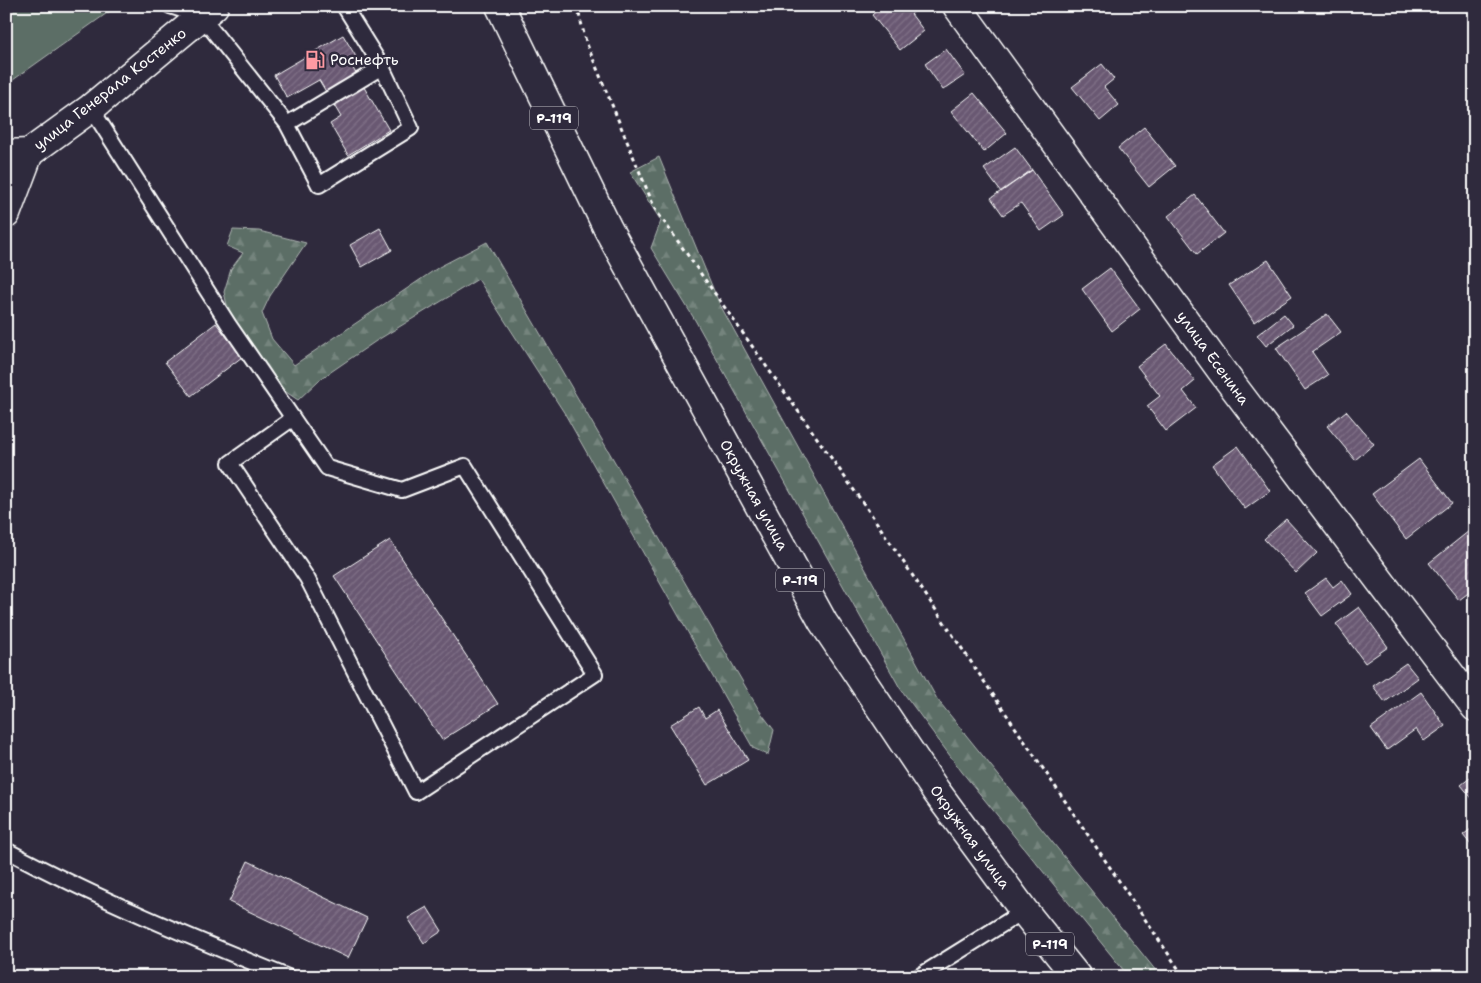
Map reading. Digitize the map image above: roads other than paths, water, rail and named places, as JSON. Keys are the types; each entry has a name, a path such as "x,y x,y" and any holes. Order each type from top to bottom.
{"main road":[{"name":"Окружная улица","path":"500,6 608,229 822,622 936,791 1024,911 1077,977"},
{"name":"улица Есенина","path":"957,6 1221,370 1475,707"},
{"name":"улица Генерала Костенко","path":"17,154 91,108 208,11"},
{"path":"6,214 17,154"}],"lane":[{"path":"170,6 208,11 287,124 318,185 411,128 382,67 344,6"},
{"path":"287,124 382,67"},
{"path":"91,108 229,325 327,468 402,490 465,466 594,674 416,792 307,578 230,463 292,419"},
{"path":"6,850 61,879 149,920 288,977"},
{"path":"918,977 1024,911"}],"place":[{"name":"Роснефть","path":"315,60"}]}
